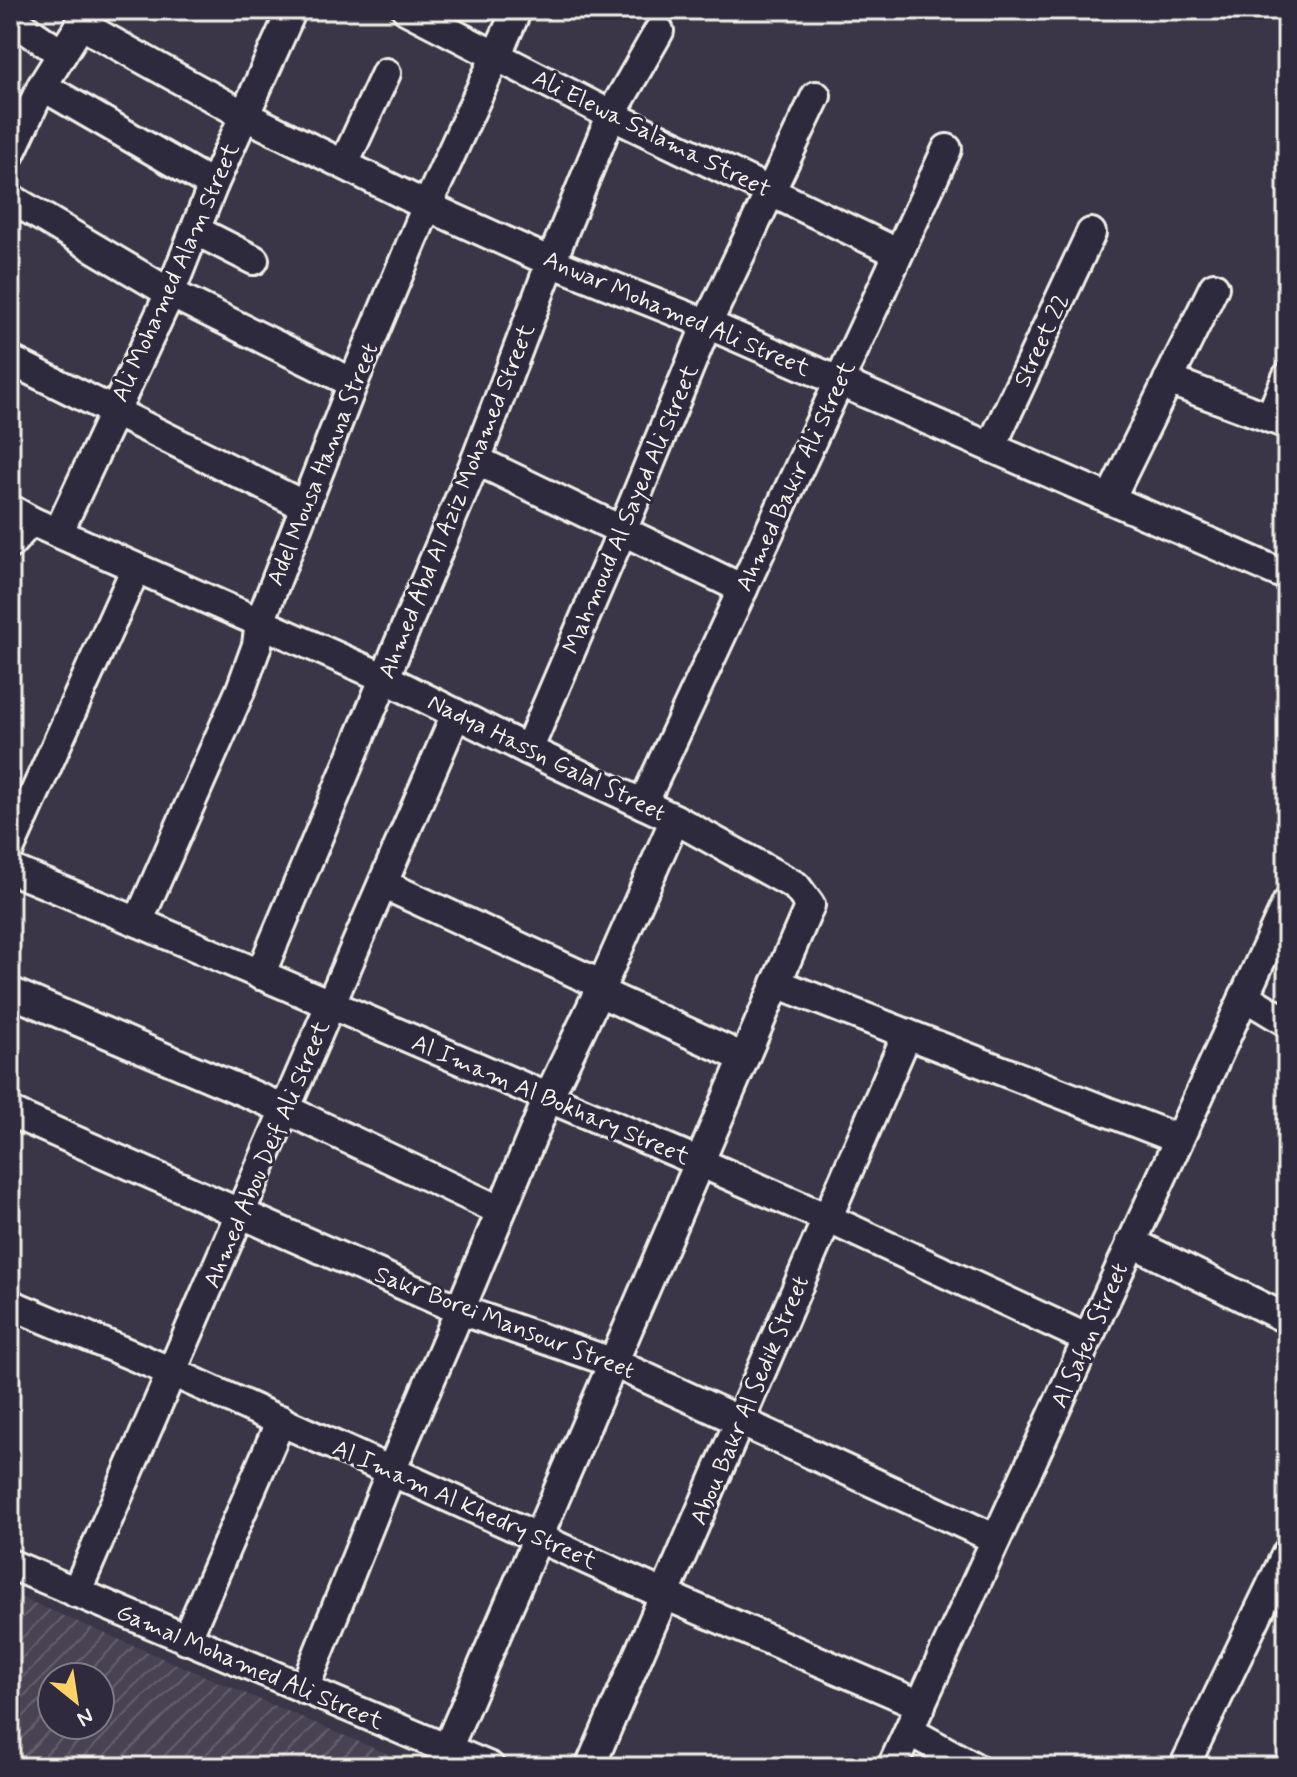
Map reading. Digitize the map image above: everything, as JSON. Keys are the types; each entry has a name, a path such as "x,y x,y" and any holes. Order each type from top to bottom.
{"street":[{"name":"Ali Mohamed Alam Street","path":"58,533 170,293 213,185 292,10"},
{"name":"Ali Elewa Salama Street","path":"407,10 611,115 898,253"},
{"name":"Adel Mousa Hanna Street","path":"138,922 241,689 257,645 260,622 353,383 427,206 517,10"},
{"name":"Anwar Mohamed Ali Street","path":"84,17 244,115 427,206 551,262 707,324 1287,576"},
{"path":"10,154 42,86 84,17"},
{"path":"10,18 62,54"},
{"name":"Ahmed Abd Al Aziz Mohamed Street","path":"260,975 476,460 611,115 659,31"},
{"path":"344,164 386,73"},
{"path":"42,86 213,185"},
{"name":"Mahmoud Al Sayed Ali Street","path":"528,750 707,324 816,96"},
{"name":"Ahmed Bakir Ali Street","path":"643,804 947,149"},
{"path":"10,198 170,293 353,383"},
{"path":"195,230 254,260"},
{"name":"Street 22","path":"991,447 1091,233"},
{"path":"1110,499 1214,287"},
{"path":"10,360 305,506"},
{"path":"1168,380 1278,421 1287,377"},
{"path":"476,460 743,589"},
{"path":"10,544 20,515"},
{"name":"Nadya Hassn Galal Street","path":"20,515 385,678 675,819 796,886 810,905 776,983"},
{"path":"10,848 136,568"},
{"name":"Ahmed Abou Deif Ali Street","path":"76,1593 456,714"},
{"path":"304,1689 391,1471 548,1098 675,819"},
{"name":"Al Imam Al Bokhary Street","path":"10,869 699,1162 1088,1339"},
{"path":"383,884 744,1058"},
{"name":"Al Safen Street","path":"892,1767 1287,903"},
{"path":"447,1749 776,983 1178,1139"},
{"path":"10,992 285,1109 501,1211"},
{"path":"1244,996 1287,1022"},
{"name":"Abou Bakr Al Sedik Street","path":"590,1767 907,1034"},
{"name":"Sakr Borei Mansour Street","path":"10,1112 460,1310 614,1363 996,1539"},
{"path":"1131,1242 1287,1319"},
{"name":"Al Imam Al Khedry Street","path":"10,1304 172,1372 665,1595 921,1705"},
{"path":"186,1640 281,1420"},
{"path":"1184,1767 1277,1601 1287,1553"},
{"name":"Gamal Mohamed Ali Street","path":"10,1564 490,1767"},
{"path":"909,1731 974,1767"}],"shaded area":[{"path":"10,1593 418,1767 10,1767"}]}
